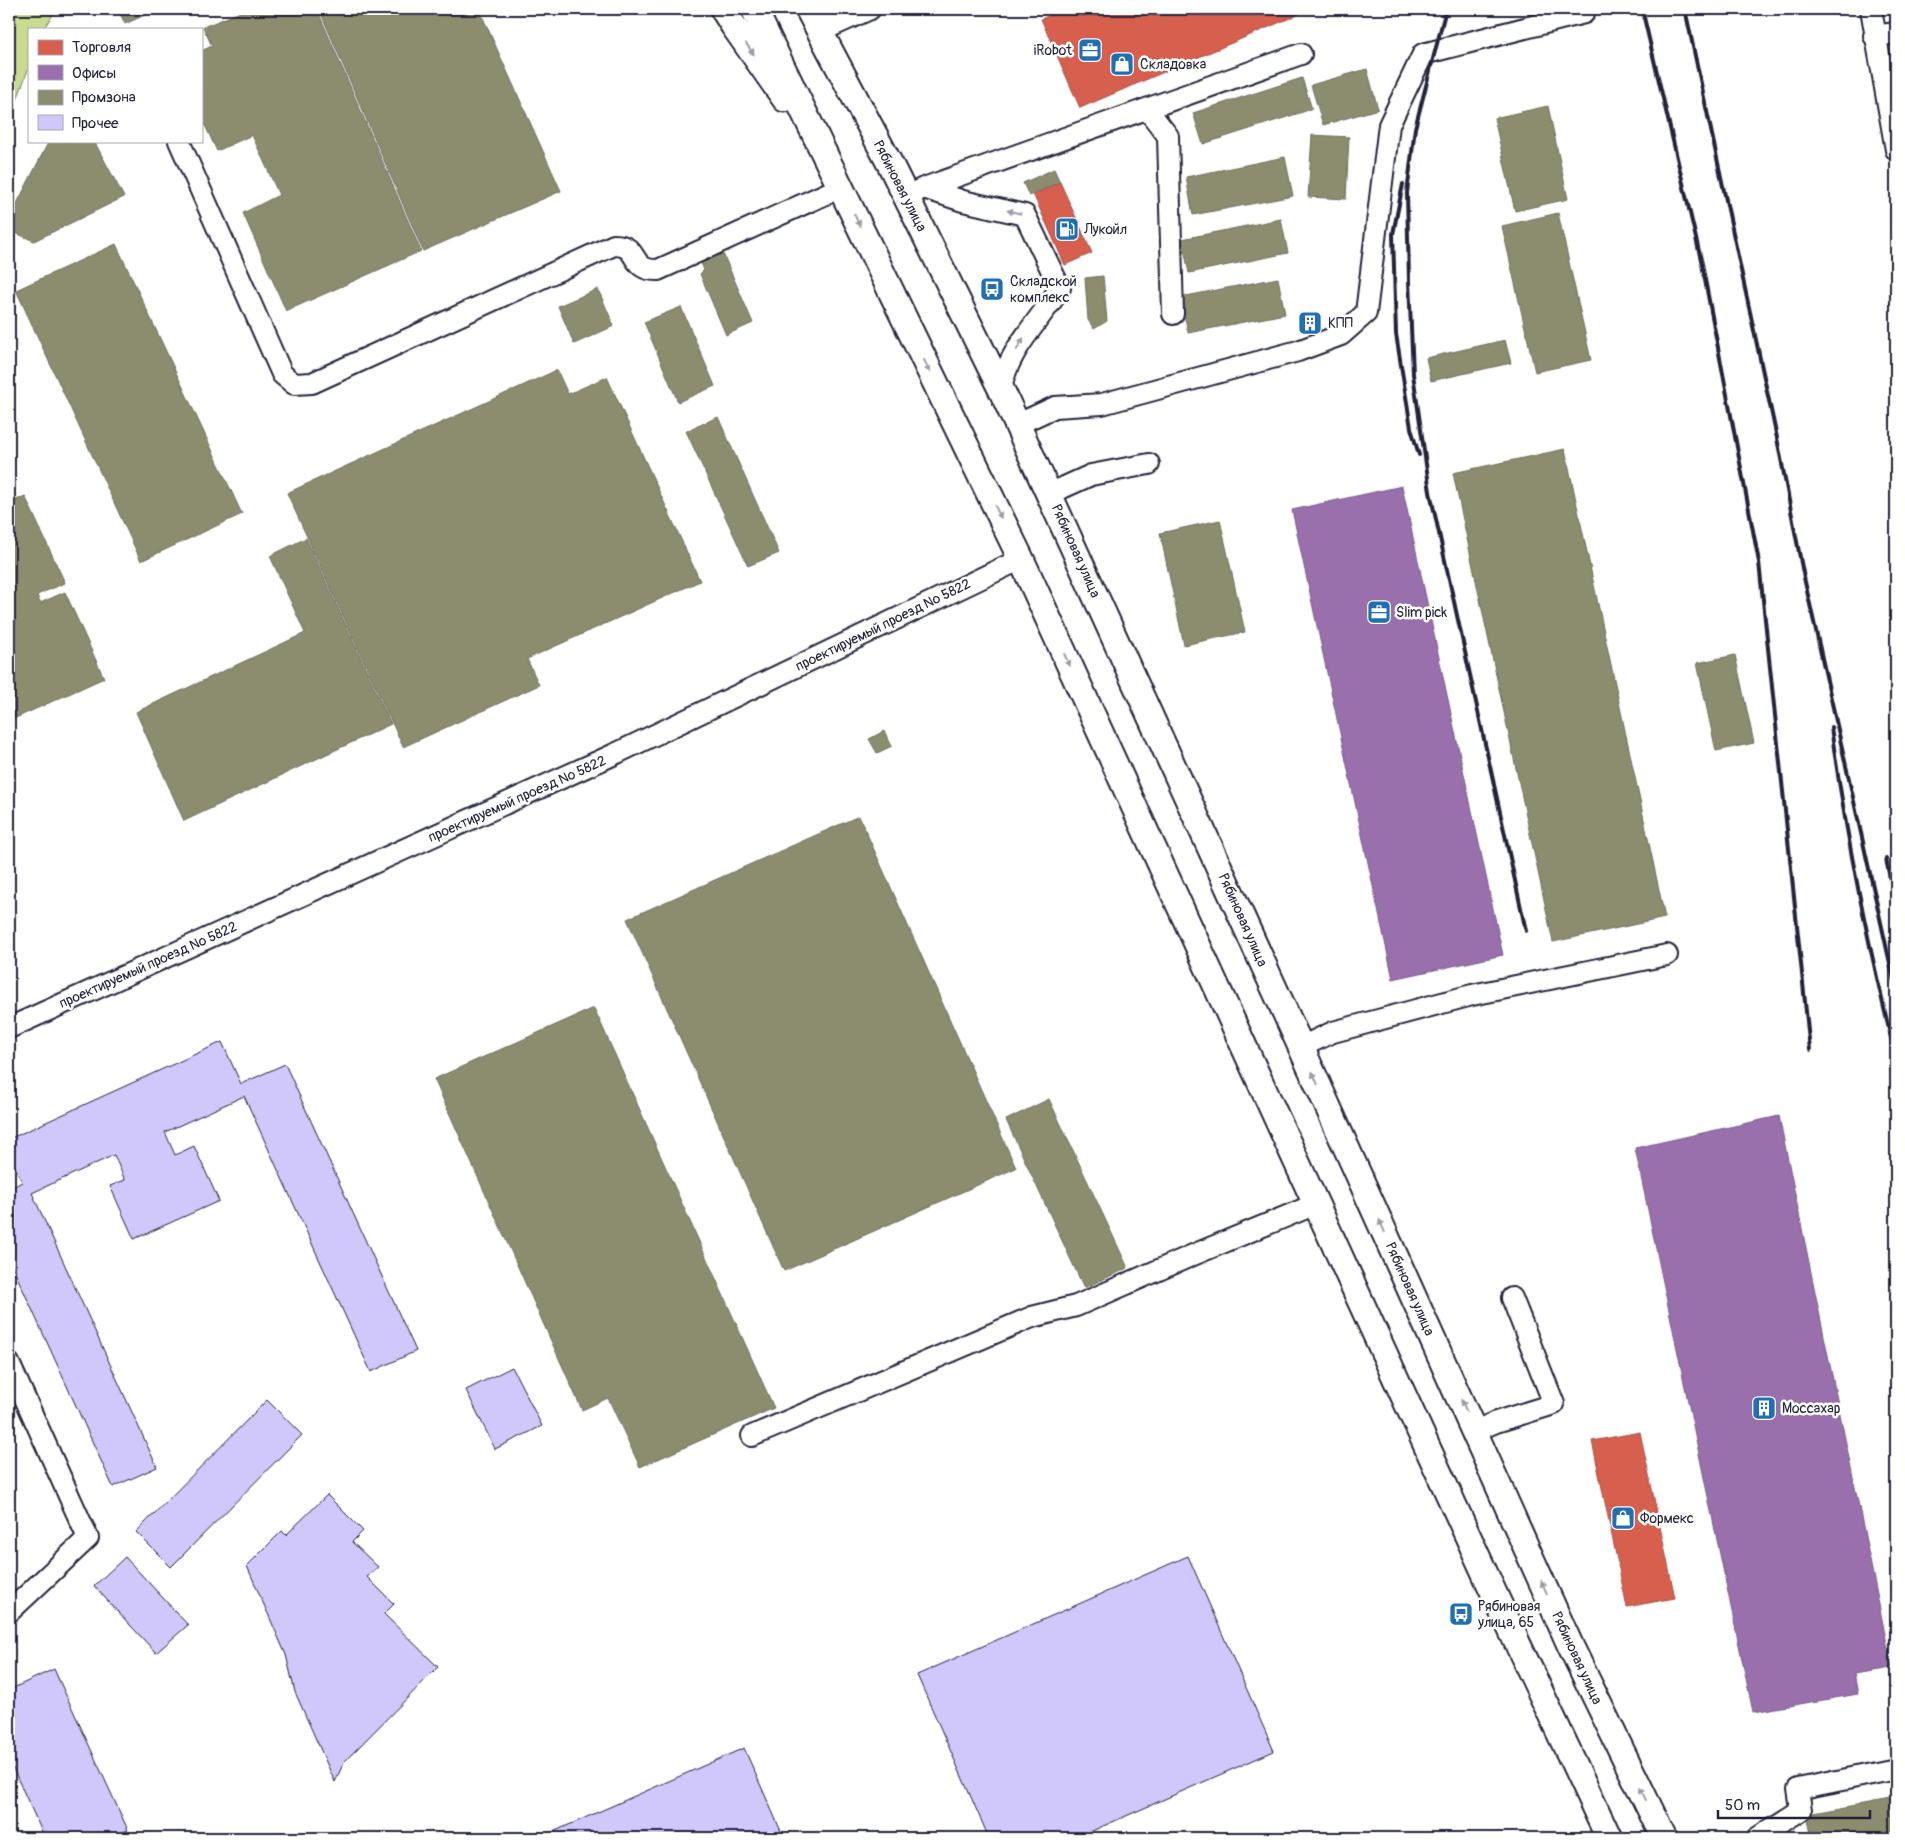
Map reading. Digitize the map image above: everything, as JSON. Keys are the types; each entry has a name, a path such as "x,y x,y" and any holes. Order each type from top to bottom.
{"main road":[{"path":"723,9 732,25 828,160"},
{"path":"754,9 1021,559 1498,1602 1609,1838"},
{"name":"Рябиновая улица","path":"826,13 860,109 915,192 1002,389 1475,1431 1571,1647 1664,1838"}],"lane":[{"path":"826,13 870,9"},
{"path":"1018,424 1055,407 1102,404 1298,351 1342,336 1366,313 1389,125 1423,54 1584,13 1582,9"},
{"path":"1870,9 1896,150"},
{"path":"1874,36 1896,33"},
{"path":"915,192 1301,54"},
{"path":"1148,109 1168,136 1174,314"},
{"path":"179,142 282,374 294,384 312,383 614,245 623,245 630,251 641,268 649,271 658,270 841,187"},
{"path":"915,192 1025,215 1060,288 1049,306 1024,337 1004,374 1002,389"},
{"path":"1050,494 1091,475 1149,464"},
{"name":"проектируемый проезд № 5822","path":"9,1028 617,753 1021,559"},
{"path":"1301,1047 1333,1032 1472,995 1667,956"},
{"path":"752,1436 1032,1317 1076,1306 1316,1204"},
{"path":"1475,1431 1554,1404 1512,1298"},
{"path":"9,1363 88,1538 9,1612"},
{"path":"1757,1838 1800,1810 1798,1789 1896,1769"}],"green space":[{"path":"9,9 57,9 44,28 28,28 28,70 9,122"}],"building: Торговля":[{"name":"Складовка","path":"1065,9 1311,9 1080,108 1041,19"},
{"path":"1060,182 1092,253 1065,265 1033,194"},
{"path":"1640,1432 1675,1598 1627,1607 1592,1441"}],"building: Офисы":[{"path":"1402,486 1503,955 1393,979 1292,510"},
{"name":"Моссахар","path":"1779,1116 1892,1668 1854,1674 1858,1694 1753,1712 1635,1148"}],"building: Промзона":[{"path":"118,9 158,9 125,24"},
{"path":"248,9 317,9 421,251 286,311 243,213 279,195 252,135 217,151 202,119 202,51 212,46 203,27"},
{"path":"319,9 479,9 561,191 423,251"},
{"path":"1367,69 1378,109 1323,125 1311,85"},
{"path":"1302,78 1312,109 1203,144 1193,113"},
{"path":"1548,106 1568,199 1515,211 1494,118"},
{"path":"1312,135 1349,137 1346,199 1308,197"},
{"path":"48,142 95,142 124,197 34,241 9,230 9,219"},
{"path":"1285,157 1293,196 1193,215 1186,177"},
{"path":"1054,169 1060,182 1029,196 1023,183"},
{"path":"1558,213 1591,360 1535,372 1502,226"},
{"path":"1281,219 1288,253 1189,273 1182,239"},
{"path":"116,244 242,514 141,561 16,290"},
{"path":"721,249 753,323 726,335 700,274 704,270 699,258"},
{"path":"1103,276 1107,321 1094,329 1088,320 1085,278"},
{"path":"1278,278 1285,314 1188,333 1181,297"},
{"path":"598,289 614,326 574,344 558,306"},
{"path":"681,307 715,386 678,402 644,322"},
{"name":"КПП","path":"1316,317 1319,323 1304,329 1302,323"},
{"path":"1505,340 1511,363 1431,381 1426,358"},
{"path":"557,370 568,394 607,377 700,581 527,659 539,685 403,747 287,493"},
{"path":"718,417 779,553 748,566 686,431"},
{"path":"1565,449 1665,918 1553,942 1453,473"},
{"path":"9,490 14,501 25,496 65,583 37,595 40,603 65,592 104,678 9,721"},
{"path":"1220,520 1245,632 1184,645 1160,533"},
{"path":"306,538 391,724 184,821 136,712 305,633 270,556"},
{"path":"1735,655 1754,743 1716,751 1697,663"},
{"path":"884,731 892,746 877,753 869,739"},
{"path":"859,816 1016,1168 784,1271 627,919"},
{"path":"594,1008 774,1408 640,1467 608,1398 582,1410 434,1079"},
{"path":"1049,1099 1128,1268 1084,1288 1006,1120"},
{"path":"1896,1798 1896,1838 1812,1838 1807,1814"}],"building: Прочее":[{"path":"222,1042 241,1084 285,1064 416,1351 371,1372 244,1096 165,1132 175,1155 194,1146 219,1201 134,1239 110,1186 125,1180 114,1155 32,1193 157,1467 113,1487 9,1259 9,1189 22,1182 9,1154 9,1139"},
{"path":"512,1367 542,1426 495,1449 466,1390"},
{"path":"267,1400 302,1435 171,1567 136,1532"},
{"path":"327,1495 363,1531 352,1542 378,1567 367,1577 394,1604 384,1614 438,1667 344,1762 335,1782 295,1692 286,1655 247,1566 282,1531 286,1535"},
{"path":"1188,1556 1274,1751 1076,1838 989,1838 917,1675"},
{"path":"125,1557 188,1625 156,1653 94,1586"},
{"path":"54,1669 128,1830 110,1838 45,1838 9,1760 9,1690"},
{"path":"744,1748 784,1838 539,1838"}],"railway":[{"path":"1446,9 1415,128 1407,193 1413,374 1430,492 1526,931"},
{"path":"1642,9 1702,264 1759,562 1810,1050"},
{"path":"1685,9 1777,438 1803,573 1896,990"},
{"path":"1403,184 1393,234 1396,334 1411,428 1419,455"},
{"path":"1831,727 1859,893 1896,1058"},
{"path":"1886,859 1896,907"}],"place":[{"name":"iRobot","path":"1090,50"},
{"name":"Складовка","path":"1122,64"},
{"name":"Лукойл","path":"1067,229"},
{"name":"Складской комплекс","path":"992,289"},
{"name":"КПП","path":"1310,323"},
{"name":"Slim pick","path":"1379,612"},
{"name":"Моссахар","path":"1764,1408"},
{"name":"Формекс","path":"1623,1518"},
{"name":"Рябиновая улица, 65","path":"1461,1614"}]}
